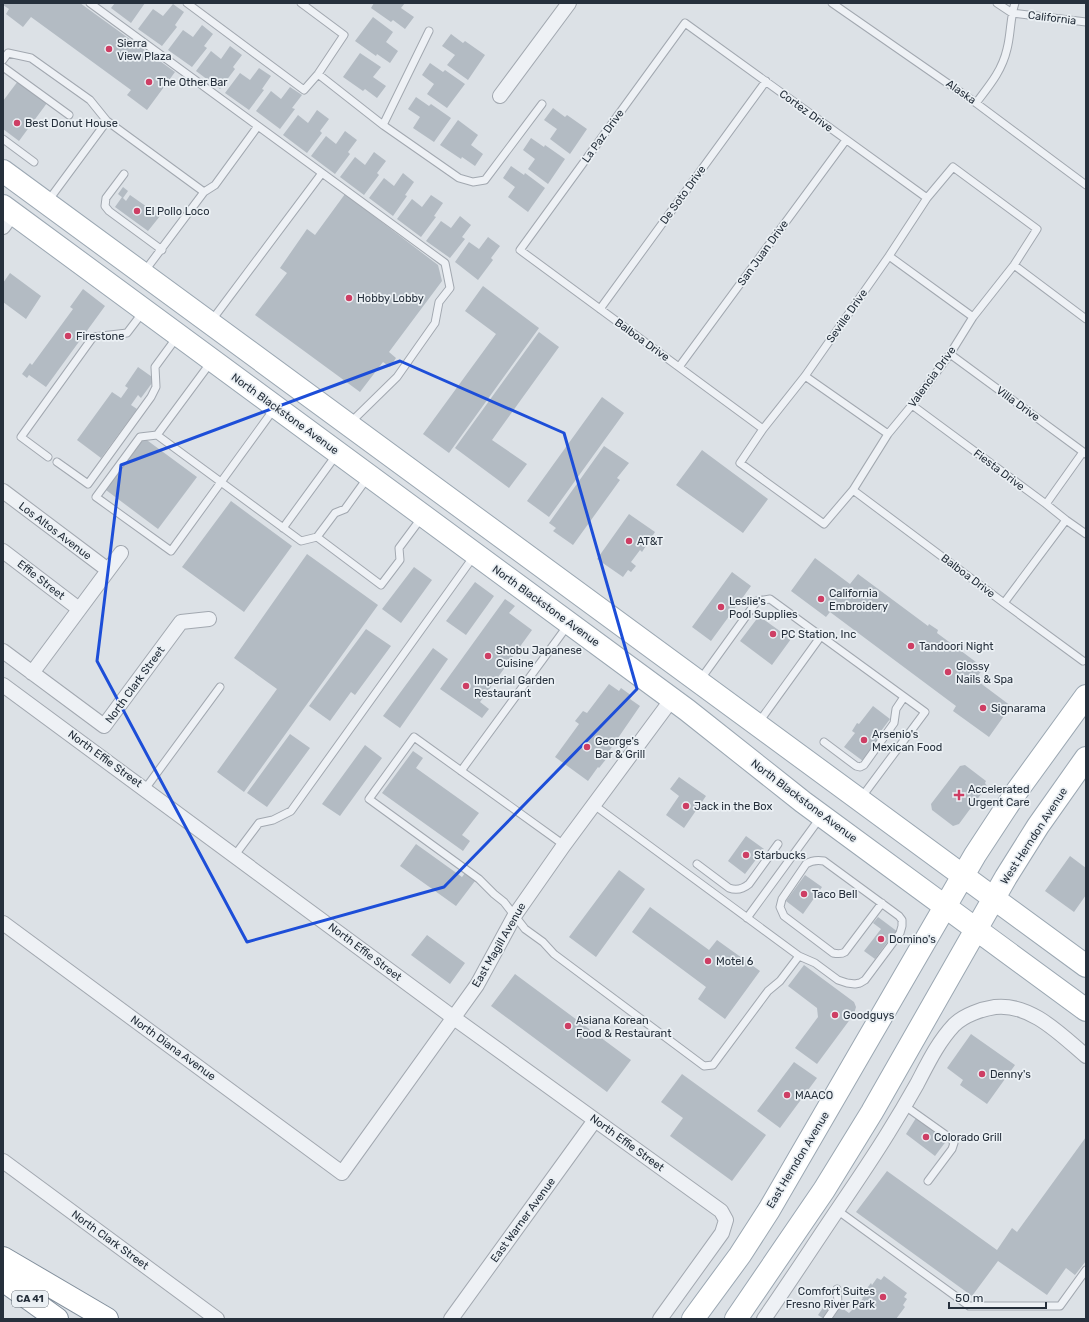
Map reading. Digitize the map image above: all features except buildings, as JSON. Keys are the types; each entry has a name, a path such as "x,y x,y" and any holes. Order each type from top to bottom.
{"main road":[{"name":"North Blackstone Avenue","path":"3,171 860,800 954,891 985,914 1086,966"},
{"path":"3,188 35,210 42,208 47,203"},
{"name":"North Blackstone Avenue","path":"6,215 39,232 338,452 672,699 822,816 954,891 985,914 1086,1010"},
{"path":"39,232 51,227 58,228 122,276 143,274"},
{"path":"569,623 592,622 673,681 686,684 699,682"},
{"path":"672,699 677,694 689,695 737,727 757,725"},
{"path":"954,891 975,855 1017,792 1086,696"},
{"name":"West Herndon Avenue","path":"985,914 1038,826 1086,758"},
{"name":"East Herndon Avenue","path":"694,1319 740,1255 769,1210 954,891"},
{"path":"736,1319 824,1190 864,1125 985,914"},
{"path":"3,1258 107,1319"},
{"name":"CA 41","path":"3,1280 57,1319"}],"street":[{"path":"500,96 569,3"},
{"name":"Los Altos Avenue","path":"3,491 108,570"},
{"name":"Effie Street","path":"3,551 79,610"},
{"path":"32,672 121,553"},
{"name":"North Clark Street","path":"3,651 104,726 181,622 209,619"},
{"name":"North Effie Street","path":"3,684 236,855 454,1018 721,1211 726,1220 722,1233 660,1319"},
{"name":"East Magill Avenue","path":"342,1173 477,985 515,915 564,845 672,699"},
{"name":"North Diana Avenue","path":"3,923 342,1173"},
{"path":"764,1319 880,1146 905,1106 944,1037 956,1024 967,1016 982,1010 996,1007 1008,1008 1034,1016 1056,1031 1086,1056"},
{"name":"East Warner Avenue","path":"451,1319 595,1120"},
{"name":"North Clark Street","path":"3,1161 217,1319"}],"lane":[{"path":"90,3 445,263 450,288 439,302 436,323 397,377 348,424"},
{"path":"187,3 304,90 318,74 344,36 301,3"},
{"name":"Alaska","path":"832,3 976,103 1086,185"},
{"name":"California","path":"997,3 1012,13 1086,22"},
{"path":"976,103 996,77 1007,50 1014,3"},
{"name":"Cortez Drive","path":"685,23 927,198"},
{"name":"La Paz Drive","path":"520,250 685,23"},
{"path":"382,125 429,31"},
{"path":"3,60 6,51 31,58 90,100 107,121 204,192"},
{"path":"3,66 69,115"},
{"path":"318,74 382,125 459,178 473,182 485,180 542,104"},
{"name":"De Soto Drive","path":"600,309 766,81"},
{"path":"47,203 107,121"},
{"path":"143,274 204,192 215,185 258,126"},
{"path":"3,139 34,162"},
{"name":"San Juan Drive","path":"679,367 846,140"},
{"name":"Seville Drive","path":"824,524 740,463 763,429 805,376 889,256 927,198 953,168 1037,228"},
{"path":"210,323 322,173"},
{"path":"124,174 106,198 105,206 109,211 162,250"},
{"name":"Valencia Drive","path":"824,524 853,490 888,434 912,405 950,354 973,317 1014,265 1037,228"},
{"name":"Balboa Drive","path":"520,250 763,429"},
{"path":"889,256 973,317"},
{"path":"1014,265 1086,319"},
{"path":"48,456 21,437 92,337 127,333 144,310"},
{"path":"57,462 88,484 151,397 156,387 155,367 178,335"},
{"name":"Villa Drive","path":"950,354 1084,453"},
{"path":"157,435 212,360"},
{"path":"805,376 888,434"},
{"name":"Fiesta Drive","path":"912,405 1086,534"},
{"path":"276,407 221,482 171,551 96,497 140,437 157,435 221,482 283,528 301,541 317,537 335,513 345,509 369,476"},
{"path":"283,528 338,452"},
{"path":"1046,504 1084,453"},
{"name":"Balboa Drive","path":"853,490 1083,661"},
{"path":"317,537 381,585 400,560 399,548 423,515"},
{"path":"1004,603 1066,520"},
{"path":"236,855 259,822 273,820 292,811 476,554"},
{"path":"699,682 756,601 770,599 925,712 860,800"},
{"path":"461,771 569,623"},
{"path":"757,725 821,636"},
{"path":"145,789 220,687"},
{"path":"824,742 856,766 860,767 864,765 894,723 896,709 904,697"},
{"path":"564,845 414,737 369,799 479,879 504,902 525,929 543,942 554,954 704,1066 713,1065 768,991 780,980 799,956"},
{"path":"594,805 799,956 816,963 838,980 855,984 865,980 901,930 902,920 882,903 824,861 820,860 810,861 806,864 782,899 780,907 784,916 833,953 843,953 882,903"},
{"path":"747,918 822,816"},
{"path":"697,864 730,888 739,890 749,884 778,844"},
{"path":"905,1106 950,1138 954,1143 952,1149 928,1181"},
{"path":"837,1210 969,1306 1060,1306 1086,1270"},
{"path":"827,1319 838,1303 837,1289"}],"highlighted area":[{"path":"400,361 564,433 637,689 444,887 247,942 97,661 121,465"}],"place":[{"name":"Sierra View Plaza","path":"109,49"},
{"name":"The Other Bar","path":"149,82"},
{"name":"Best Donut House","path":"17,123"},
{"name":"El Pollo Loco","path":"137,211"},
{"name":"Hobby Lobby","path":"349,298"},
{"name":"Firestone","path":"68,336"},
{"name":"AT&T","path":"629,541"},
{"name":"California Embroidery","path":"821,599"},
{"name":"Leslie's Pool Supplies","path":"721,607"},
{"name":"PC Station, Inc","path":"773,634"},
{"name":"Tandoori Night","path":"911,646"},
{"name":"Shobu Japanese Cuisine","path":"488,656"},
{"name":"Glossy Nails & Spa","path":"948,672"},
{"name":"Imperial Garden Restaurant","path":"466,686"},
{"name":"Signarama","path":"983,708"},
{"name":"Arsenio's Mexican Food","path":"864,740"},
{"name":"George's Bar & Grill","path":"587,747"},
{"name":"Accelerated Urgent Care","path":"959,795"},
{"name":"Jack in the Box","path":"686,806"},
{"name":"Starbucks","path":"746,855"},
{"name":"Taco Bell","path":"804,894"},
{"name":"Domino's","path":"881,939"},
{"name":"Motel 6","path":"708,961"},
{"name":"Goodguys","path":"835,1015"},
{"name":"Asiana Korean Food & Restaurant","path":"568,1026"},
{"name":"Denny's","path":"982,1074"},
{"name":"MAACO","path":"787,1095"},
{"name":"Colorado Grill","path":"926,1137"},
{"name":"Comfort Suites Fresno River Park","path":"883,1297"}]}
